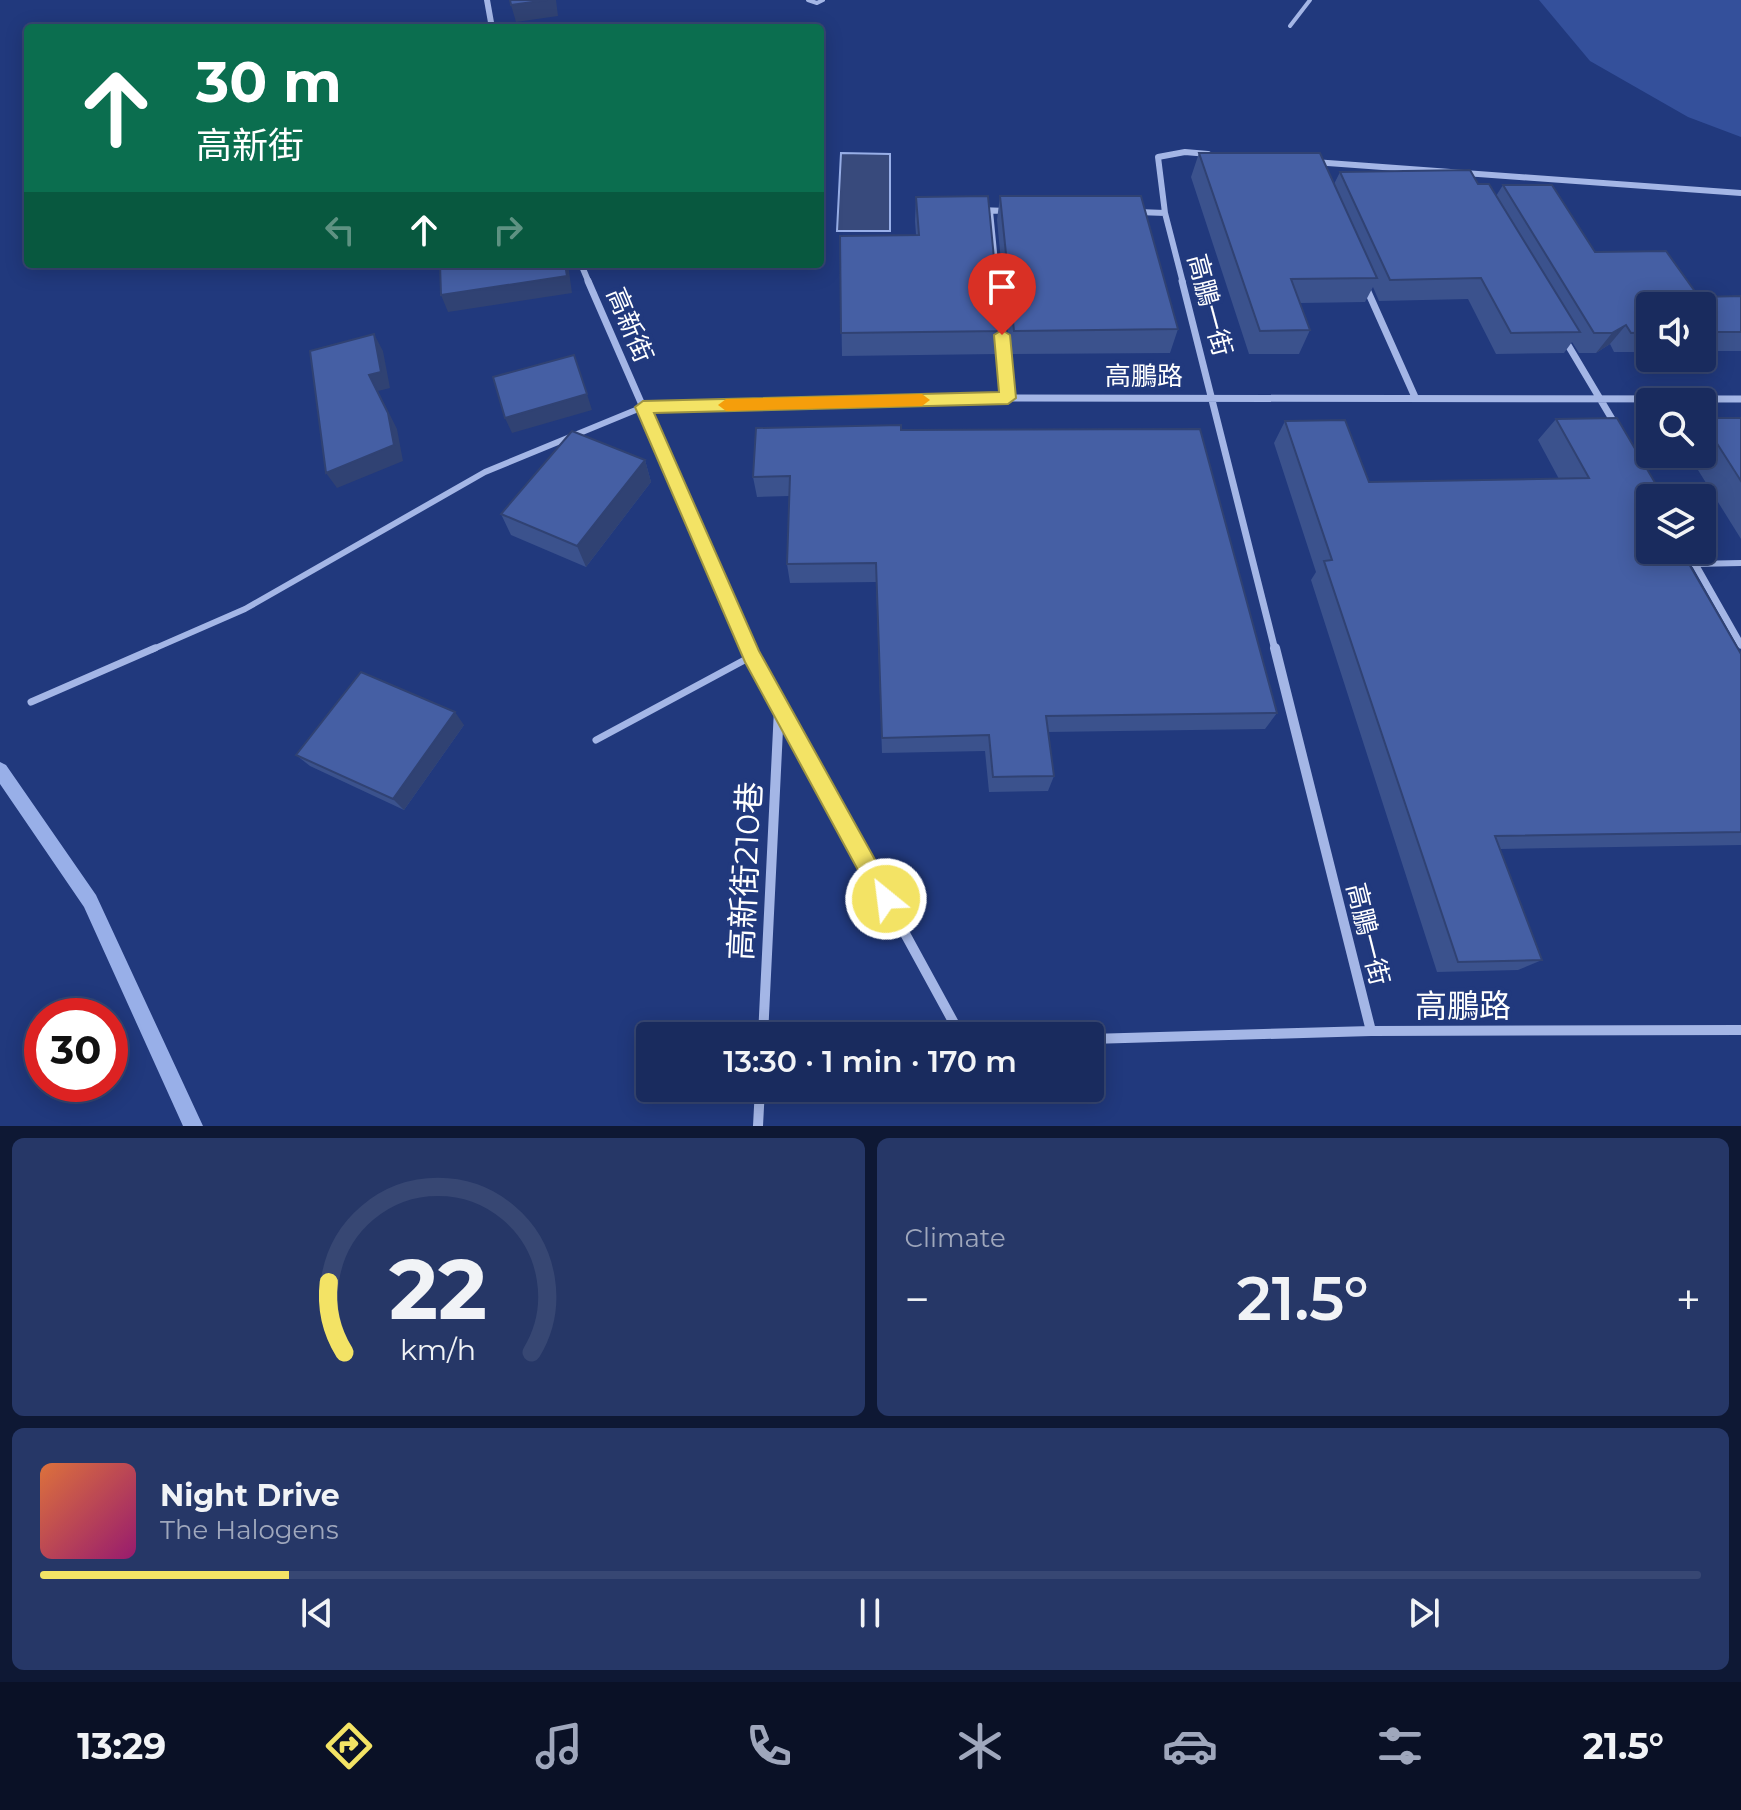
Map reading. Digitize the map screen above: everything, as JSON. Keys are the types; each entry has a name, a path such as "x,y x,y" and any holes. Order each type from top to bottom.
{"street":[{"path":"487,0 491,24"},
{"name":"高鵬一街","path":"1216,154 1185,152 1158,157 1165,213 1371,1031"},
{"path":"1315,175 1309,161 1741,193"},
{"path":"1464,172 1472,185"},
{"path":"962,210 1022,211"},
{"path":"990,211 1008,398"},
{"path":"1133,212 1165,213"},
{"name":"高新街","path":"583,268 752,656 779,708"},
{"path":"1359,272 1415,397"},
{"path":"1559,331 1621,435"},
{"name":"高鵬路","path":"643,407 1008,398 1741,399"},
{"path":"1694,564 1741,645"},
{"path":"779,708 953,1022"},
{"name":"高新街210巷","path":"764,1022 779,708"},
{"name":"高鵬路","path":"1104,1039 1371,1031 1741,1030"},
{"path":"758,1126 759,1102"}],"lane":[{"path":"808,0 817,3 823,0"},
{"path":"1290,26 1310,0"},
{"path":"31,702 245,609 485,472 643,407"},
{"path":"1716,564 1741,563"},
{"path":"596,740 752,656"}],"shaded area":[{"path":"1539,0 1741,0 1741,137 1688,117 1590,61"},
{"path":"841,153 890,154 890,231 837,231"}],"building":[{"path":"510,0 547,0 511,5"},
{"path":"1199,153 1320,153 1377,278 1291,279 1310,330 1260,331"},
{"path":"1470,170 1478,184 1489,184 1580,332 1511,333 1481,278 1390,280 1340,172"},
{"path":"1503,185 1552,185 1595,252 1666,251 1695,292 1636,292 1636,333 1631,333 1626,325 1612,333 1594,333"},
{"path":"988,196 1001,331 841,333 840,236 919,235 916,197"},
{"path":"1000,196 1141,196 1178,329 1014,331"},
{"path":"440,268 566,268 567,276 441,295"},
{"path":"1741,296 1741,332 1716,332 1716,297"},
{"path":"374,334 381,372 369,375 388,413 394,445 326,473 310,351"},
{"path":"574,355 587,394 505,418 493,377"},
{"path":"1617,418 1636,450 1636,468 1646,468 1656,484 1636,484 1636,564 1689,564 1741,654 1741,832 1495,836 1542,960 1458,962 1324,561 1332,560 1285,421 1345,420 1369,482 1589,478 1556,419"},
{"path":"1716,418 1741,418 1741,481 1716,442"},
{"path":"901,425 901,430 1200,429 1277,713 1046,716 1054,776 993,777 989,735 882,738 876,563 787,564 790,476 753,477 756,428"},
{"path":"572,431 645,460 577,546 501,514"},
{"path":"361,672 455,712 393,799 296,755"}],"waterway":[{"path":"0,770 90,901 193,1126"}],"slow traffic":[{"path":"726,405 922,400"}],"route":[{"path":"886,899 752,656 643,407 1008,398 1002,335"}]}
